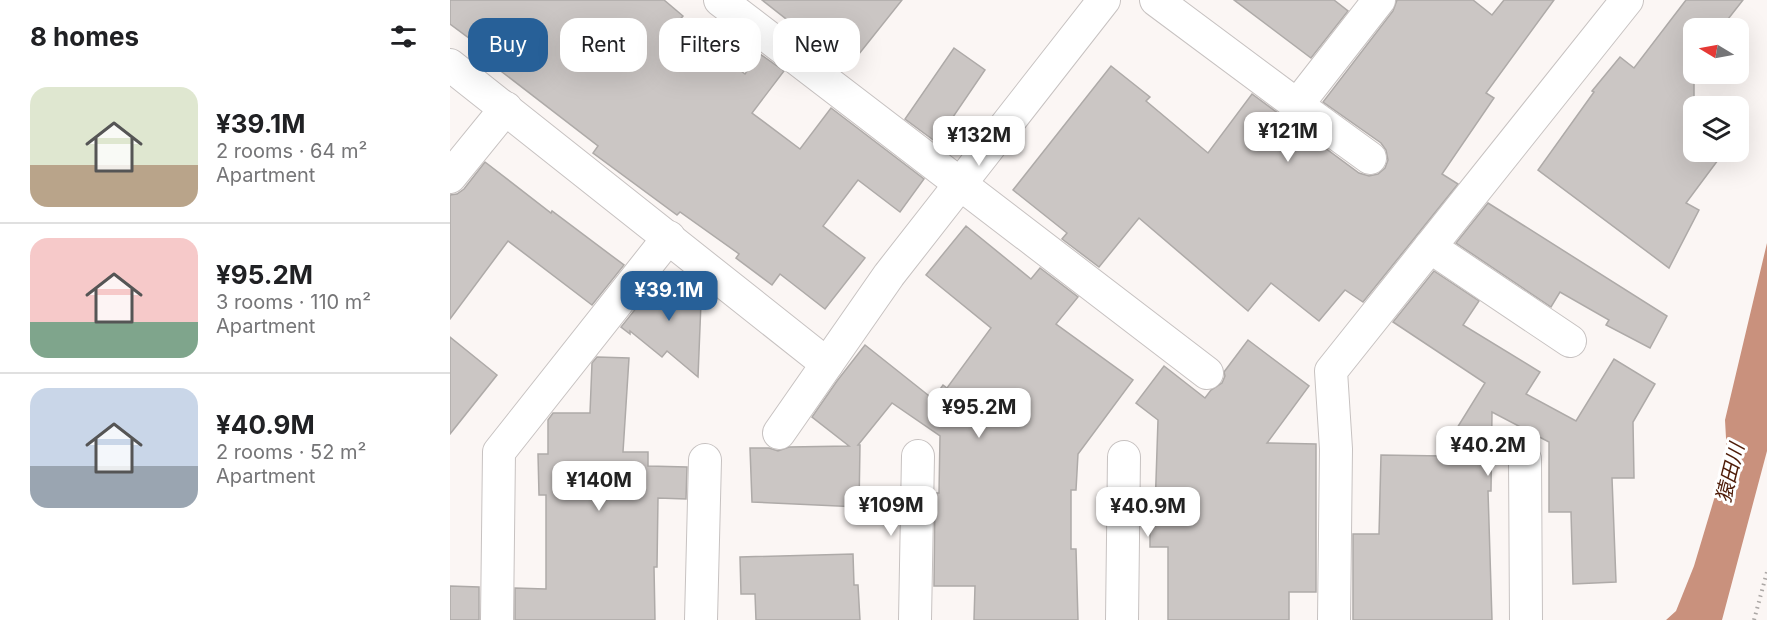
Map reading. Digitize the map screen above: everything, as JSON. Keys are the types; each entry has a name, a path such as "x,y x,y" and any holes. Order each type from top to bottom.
{"street":[{"path":"720,0 1208,373"},
{"path":"779,434 889,275 1104,0"},
{"path":"1156,0 1370,158"},
{"path":"1297,105 1378,0"},
{"path":"1334,620 1336,449 1331,371 1627,0"},
{"path":"450,65 827,364"},
{"path":"450,177 506,108"},
{"path":"497,620 499,452 669,237"},
{"path":"1430,247 1570,341"},
{"path":"915,620 918,456"},
{"path":"1122,620 1124,457"},
{"path":"1526,459 1526,620"},
{"path":"701,620 705,460"}],"path":[{"path":"1755,620 1767,572"}],"water":[{"name":"猿田川","path":"1767,243 1767,451 1722,620 1666,620 1676,611 1694,566 1727,456 1725,420"}],"building":[{"path":"450,0 664,0 683,16 681,18 659,18 659,72 742,72 745,74 761,72 761,55 773,63 773,72 783,72 752,113 800,149 831,108 924,179 900,212 858,180 823,226 865,258 825,309 780,274 772,285 736,258 739,254 680,212 677,215 593,153 598,146 502,72 548,72 548,18 468,18 468,37 450,24"},
{"path":"762,0 902,0 860,53 860,18 785,18"},
{"path":"1234,0 1334,0 1348,11 1311,58"},
{"path":"1397,0 1473,0 1492,15 1504,0 1554,0 1486,93 1494,98 1442,174 1458,184 1363,302 1345,290 1319,321 1271,283 1248,311 1139,218 1099,267 1062,239 1067,233 1013,190 1111,66 1150,97 1146,101 1208,153 1252,94 1359,173 1369,176 1378,174 1385,168 1388,160 1386,150 1381,143 1323,102 1393,11"},
{"path":"1686,0 1743,0 1729,18 1683,18 1683,84 1694,84 1694,96 1683,96 1683,162 1717,162 1686,203 1699,210 1669,268 1538,170 1594,92 1592,91 1620,57 1634,68"},
{"path":"954,48 985,70 936,142 905,119"},
{"path":"485,162 624,265 592,305 508,241 450,319 450,195 457,194 464,189"},
{"path":"1488,203 1667,316 1650,348 1606,325 1609,320 1560,292 1551,307 1456,243"},
{"path":"966,226 1031,279 1040,268 1078,297 1056,324 1133,380 1078,454 1076,490 1071,490 1071,549 1076,549 1078,620 974,620 975,586 934,586 935,493 939,493 940,436 892,403 858,445 860,445 859,507 752,502 750,448 769,448 778,451 789,447 849,446 812,417 865,345 933,399 943,385 947,388 991,328 926,275"},
{"path":"1434,271 1479,301 1463,325 1540,372 1526,394 1576,421 1614,359 1655,384 1633,422 1634,478 1612,478 1616,582 1573,584 1571,512 1549,512 1549,442 1492,412 1491,491 1488,491 1492,620 1353,620 1353,534 1379,534 1381,455 1444,456 1444,449 1485,383 1393,322"},
{"path":"665,272 701,302 698,377 667,351 662,357 630,331 630,334 621,327"},
{"path":"450,337 497,375 450,434"},
{"path":"1248,340 1309,386 1267,443 1316,444 1316,592 1289,592 1289,620 1168,620 1168,547 1150,547 1150,510 1155,510 1158,420 1136,403 1164,366 1205,398 1211,390 1222,383 1224,372"},
{"path":"597,357 629,358 623,452 648,452 648,466 687,467 686,499 658,498 657,567 654,567 655,620 515,620 515,588 546,589 546,495 539,495 538,454 548,454 548,420 553,413 590,413 592,363"},
{"path":"853,554 854,585 858,585 860,620 756,620 755,594 741,594 740,557"},
{"path":"450,586 479,587 479,620 450,620"}]}
